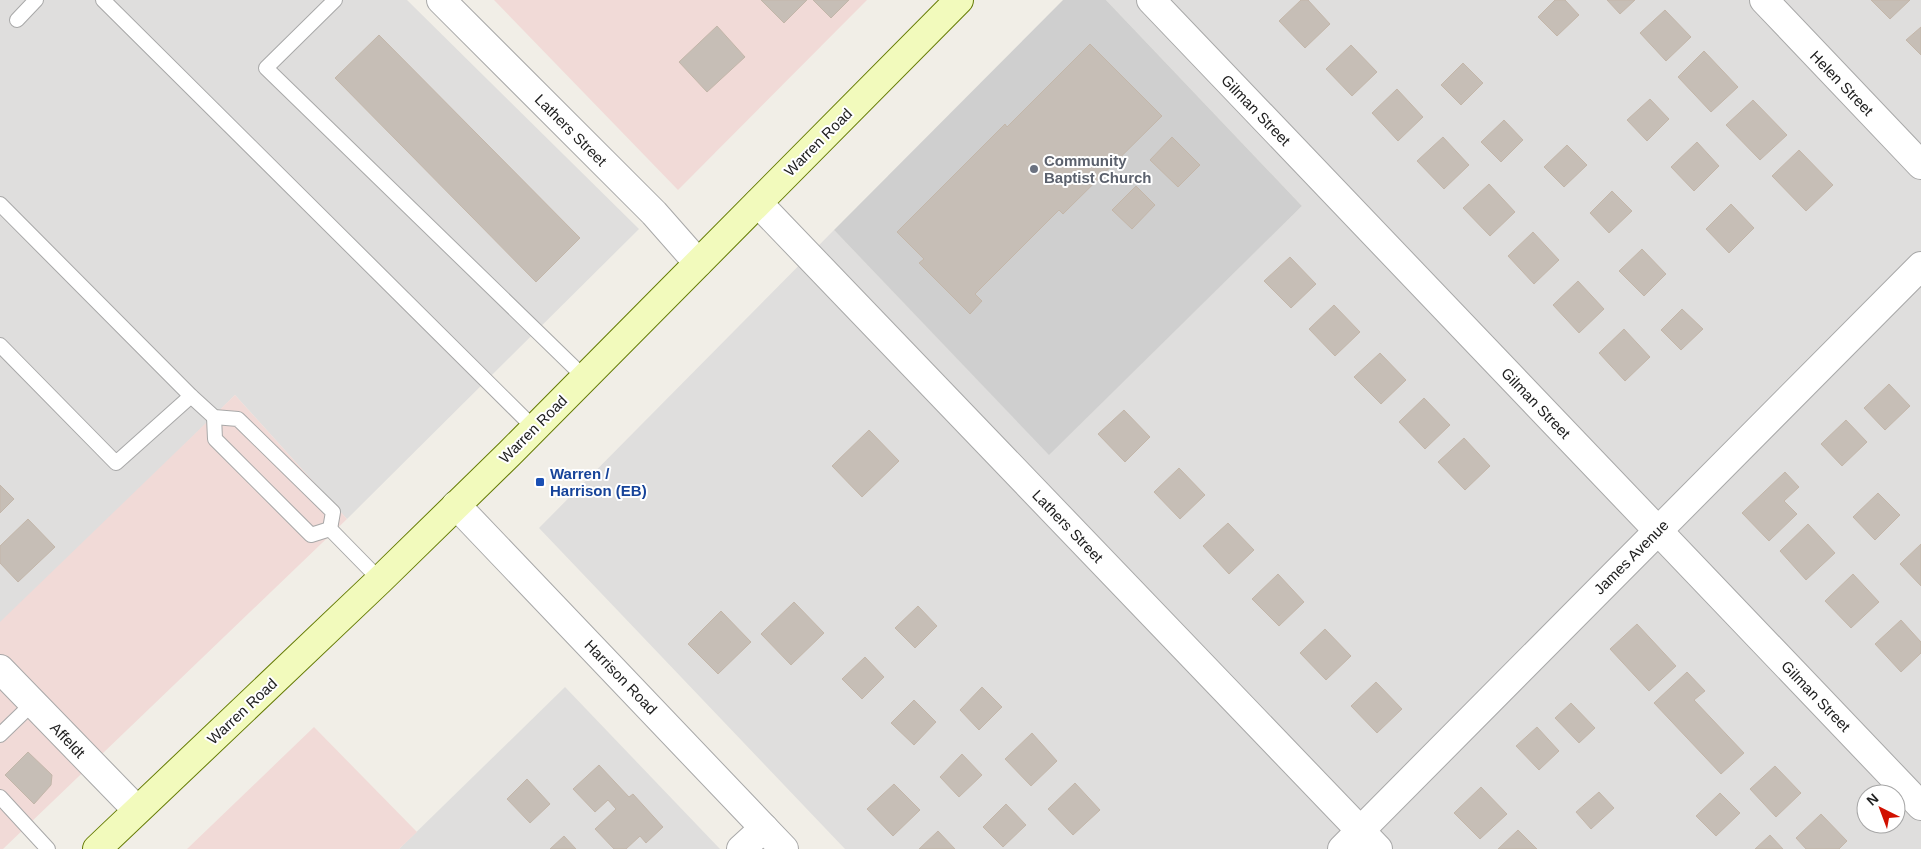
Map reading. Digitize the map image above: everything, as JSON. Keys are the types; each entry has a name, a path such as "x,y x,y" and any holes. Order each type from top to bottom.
{"main road":[{"name":"Warren Road","path":"97,849 380,580 534,428 959,0"}],"street":[{"name":"Lathers Street","path":"441,0 654,214 698,263"},
{"name":"Gilman Street","path":"1151,0 1921,806"},
{"name":"Helen Street","path":"1764,0 1921,165"},
{"name":"Lathers Street","path":"758,203 1360,843"},
{"name":"James Avenue","path":"1360,843 1658,529 1921,266"},
{"name":"Harrison Road","path":"456,505 784,849"},
{"name":"Affeldt","path":"0,669 136,810"},
{"path":"742,849 764,828"}],"lane":[{"path":"17,20 36,0"},
{"path":"103,0 534,428"},
{"path":"335,0 266,68 584,377"},
{"path":"0,204 191,396 214,417 238,419 333,512 330,530"},
{"path":"0,345 116,463 191,396"},
{"path":"214,417 215,439 311,535 330,530"},
{"path":"330,530 380,580"},
{"path":"0,735 33,703"},
{"path":"0,796 48,849"}],"shaded area":[{"path":"0,0 407,0 639,229 347,519 235,395 0,626"},
{"path":"494,0 867,0 678,190"},
{"path":"1063,0 1106,0 1302,206 1049,455 834,230"},
{"path":"1106,0 1921,0 1921,849 845,849 539,528 834,230 1049,454 1302,206"},
{"path":"235,395 347,519 3,849 0,849 0,622"},
{"path":"565,687 720,849 399,849"},
{"path":"314,727 417,832 399,849 187,849"}],"building":[{"path":"761,0 807,0 784,23"},
{"path":"813,0 849,0 831,18"},
{"path":"1301,0 1308,0 1330,24 1305,48 1279,21"},
{"path":"1555,0 1565,0 1579,15 1557,36 1538,17"},
{"path":"1607,0 1635,0 1620,14"},
{"path":"1871,0 1910,0 1890,19"},
{"path":"1665,10 1691,37 1666,61 1640,33"},
{"path":"717,26 745,57 707,92 679,62"},
{"path":"1921,27 1921,55 1906,40"},
{"path":"379,35 580,238 536,282 335,78"},
{"name":"Community Baptist Church","path":"1090,44 1162,116 1063,214 1059,210 975,294 982,301 970,314 919,263 924,259 897,232 1005,124 1007,127"},
{"path":"1351,45 1377,72 1352,96 1326,69"},
{"path":"1704,51 1738,87 1711,112 1678,77"},
{"path":"1463,63 1483,83 1461,105 1441,85"},
{"path":"1397,89 1423,117 1398,141 1372,113"},
{"path":"1650,99 1669,119 1647,141 1627,120"},
{"path":"1753,100 1787,135 1760,160 1726,125"},
{"path":"1504,120 1523,140 1501,162 1481,142"},
{"path":"1172,137 1200,165 1178,187 1150,160"},
{"path":"1443,137 1469,165 1444,189 1417,161"},
{"path":"1697,142 1719,166 1694,191 1671,167"},
{"path":"1567,145 1587,165 1564,187 1544,167"},
{"path":"1799,150 1833,185 1806,211 1772,176"},
{"path":"1489,184 1515,212 1490,236 1463,208"},
{"path":"1136,186 1155,205 1132,229 1112,210"},
{"path":"1612,191 1632,211 1609,233 1590,213"},
{"path":"1731,204 1754,228 1729,253 1706,229"},
{"path":"1533,232 1559,260 1534,284 1508,256"},
{"path":"1642,249 1666,274 1644,296 1619,271"},
{"path":"1290,257 1316,284 1291,308 1264,281"},
{"path":"1578,281 1604,309 1579,333 1553,305"},
{"path":"1334,305 1360,332 1335,356 1309,329"},
{"path":"1682,309 1703,329 1681,350 1661,330"},
{"path":"1624,329 1650,357 1625,381 1599,353"},
{"path":"1380,353 1406,380 1381,404 1354,377"},
{"path":"1889,384 1910,406 1885,430 1864,408"},
{"path":"1424,398 1450,425 1425,449 1399,422"},
{"path":"1124,410 1150,437 1125,462 1098,434"},
{"path":"1846,420 1867,442 1842,466 1821,444"},
{"path":"869,430 899,461 862,497 832,466"},
{"path":"1464,438 1490,466 1465,490 1438,462"},
{"path":"1179,468 1205,495 1180,519 1154,492"},
{"path":"1785,472 1799,487 1784,501 1797,514 1769,541 1742,513"},
{"path":"0,485 14,499 0,513"},
{"path":"1878,493 1900,515 1875,540 1853,517"},
{"path":"28,519 55,547 18,582 0,563 0,546"},
{"path":"1228,523 1254,550 1229,574 1203,546"},
{"path":"1808,524 1835,553 1806,580 1780,551"},
{"path":"1921,544 1921,586 1900,564"},
{"path":"1278,574 1304,602 1279,626 1252,599"},
{"path":"1853,574 1879,602 1851,628 1825,601"},
{"path":"794,602 824,633 791,665 761,634"},
{"path":"918,606 937,626 915,648 895,628"},
{"path":"721,611 751,642 718,674 688,644"},
{"path":"1901,620 1921,642 1921,653 1901,672 1875,644"},
{"path":"1637,624 1676,666 1649,691 1610,649"},
{"path":"1325,629 1351,656 1326,680 1300,653"},
{"path":"865,657 884,677 862,699 842,679"},
{"path":"1687,672 1705,691 1694,700 1744,753 1721,774 1654,703"},
{"path":"1376,682 1402,709 1377,733 1351,706"},
{"path":"982,687 1002,707 979,730 960,710"},
{"path":"914,700 936,722 914,745 891,723"},
{"path":"1571,703 1595,728 1579,743 1555,718"},
{"path":"1537,727 1559,751 1539,770 1516,746"},
{"path":"1032,733 1057,761 1031,786 1005,759"},
{"path":"28,752 52,775 51,785 34,804 5,775"},
{"path":"962,754 982,775 959,797 940,777"},
{"path":"599,765 629,797 633,794 663,827 646,843 640,836 626,849 614,849 595,829 616,809 608,800 595,812 573,789"},
{"path":"1775,766 1801,793 1776,817 1750,789"},
{"path":"527,779 550,804 530,823 507,799"},
{"path":"1075,783 1100,810 1073,835 1048,809"},
{"path":"894,784 920,810 893,836 867,809"},
{"path":"1481,787 1507,814 1480,839 1454,813"},
{"path":"1599,792 1614,808 1591,829 1576,812"},
{"path":"1720,793 1740,813 1716,836 1696,816"},
{"path":"1006,804 1026,825 1003,847 983,827"},
{"path":"1821,814 1847,841 1839,849 1806,849 1796,838"},
{"path":"1518,830 1537,849 1498,849"},
{"path":"938,831 955,849 919,849"},
{"path":"1770,835 1783,849 1755,849"},
{"path":"564,836 576,849 550,849"}],"place":[{"name":"Community Baptist Church","path":"1034,169"},
{"name":"Warren / Harrison (EB)","path":"540,482"}]}
